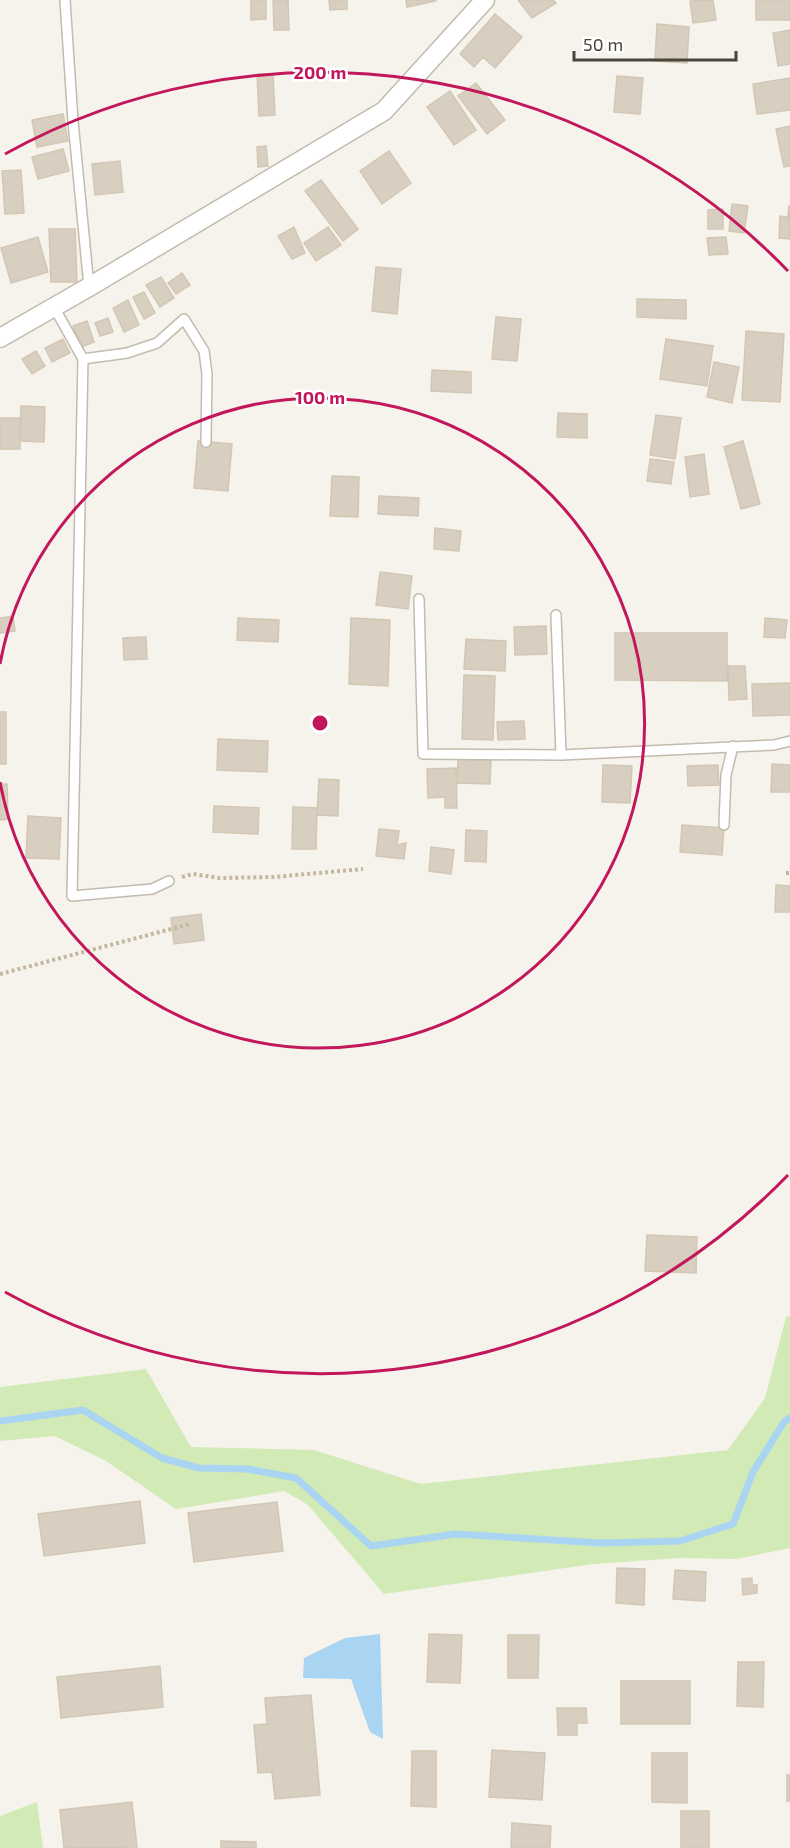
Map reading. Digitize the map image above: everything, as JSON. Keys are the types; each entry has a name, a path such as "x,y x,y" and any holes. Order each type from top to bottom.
{"street":[{"path":"0,338 384,111 485,0"}],"lane":[{"path":"65,0 73,121 89,287"},
{"path":"54,308 82,359 72,896 152,889 170,881"},
{"path":"82,359 127,353 157,343 184,319 204,351 207,374 206,442"},
{"path":"418,599 423,754 561,755 774,745 790,741"},
{"path":"556,615 561,755"},
{"path":"724,825 726,776 733,746"}],"path":[{"path":"170,881 193,874 220,878 249,878 363,869"},
{"path":"0,974 190,924"}],"green space":[{"path":"790,1316 790,1548 737,1559 680,1558 593,1564 384,1594 308,1505 284,1491 176,1509 106,1461 55,1436 0,1441 0,1387 146,1369 191,1447 314,1450 421,1484 728,1450 765,1398 786,1317"},
{"path":"37,1802 43,1848 0,1848 0,1816"}],"water":[{"path":"380,1634 383,1739 370,1732 351,1679 303,1678 304,1658 345,1638"}],"building":[{"path":"251,0 266,0 266,19 251,20"},
{"path":"273,0 288,0 289,30 274,30"},
{"path":"329,0 347,0 347,9 330,10"},
{"path":"406,0 436,0 436,1 407,7"},
{"path":"518,0 553,0 556,3 532,18"},
{"path":"713,0 716,20 693,23 690,1"},
{"path":"756,0 790,0 790,20 756,20"},
{"path":"495,14 522,37 495,68 483,57 474,67 460,54"},
{"path":"657,24 689,27 687,63 655,61"},
{"path":"790,30 790,64 778,66 773,33"},
{"path":"257,74 273,74 275,115 259,116"},
{"path":"617,76 643,78 640,114 614,112"},
{"path":"790,78 790,110 757,114 753,84"},
{"path":"476,83 505,120 487,134 458,96"},
{"path":"450,91 476,130 454,145 427,107"},
{"path":"63,114 68,141 37,147 32,120"},
{"path":"790,126 790,166 784,167 776,129"},
{"path":"266,146 268,166 258,167 257,147"},
{"path":"63,149 69,171 38,179 32,157"},
{"path":"389,151 411,183 382,204 360,171"},
{"path":"120,161 123,192 95,195 92,164"},
{"path":"21,170 24,213 5,214 2,171"},
{"path":"321,180 358,229 343,241 305,191"},
{"path":"732,204 748,206 744,233 729,231"},
{"path":"789,205 790,239 779,238 780,216 788,217"},
{"path":"723,209 723,229 708,229 708,210"},
{"path":"294,227 305,253 292,259 278,236"},
{"path":"328,227 341,245 316,261 304,243"},
{"path":"49,229 75,229 77,282 51,282"},
{"path":"38,237 48,272 11,283 1,248"},
{"path":"726,237 728,254 709,255 707,238"},
{"path":"376,267 401,269 397,314 372,311"},
{"path":"182,273 190,285 176,294 168,283"},
{"path":"161,277 174,298 160,307 146,285"},
{"path":"144,292 155,313 144,319 133,297"},
{"path":"637,299 686,300 686,319 637,317"},
{"path":"128,300 139,325 124,332 113,308"},
{"path":"496,317 521,319 517,361 492,359"},
{"path":"108,318 113,332 100,336 95,323"},
{"path":"87,321 94,342 81,347 73,326"},
{"path":"746,331 784,334 780,402 742,400"},
{"path":"63,339 70,353 52,362 45,348"},
{"path":"666,339 713,346 707,386 660,379"},
{"path":"36,351 45,366 32,374 22,359"},
{"path":"714,362 739,367 732,403 707,397"},
{"path":"432,370 471,372 471,393 431,391"},
{"path":"21,406 45,407 44,442 20,441"},
{"path":"558,413 587,414 587,438 557,437"},
{"path":"656,415 681,418 675,459 650,455"},
{"path":"0,418 20,418 20,449 0,449"},
{"path":"198,441 232,444 228,491 194,488"},
{"path":"743,441 760,504 741,509 724,447"},
{"path":"704,454 709,494 690,497 685,457"},
{"path":"650,459 674,462 671,484 647,481"},
{"path":"332,476 359,477 358,517 330,516"},
{"path":"379,496 419,498 418,516 378,514"},
{"path":"435,528 461,531 459,551 434,549"},
{"path":"380,572 412,576 408,609 376,605"},
{"path":"13,616 15,631 0,633 0,618"},
{"path":"238,618 279,620 278,642 237,640"},
{"path":"351,618 390,620 388,686 349,684"},
{"path":"765,618 787,620 785,638 764,637"},
{"path":"546,626 547,654 515,655 514,627"},
{"path":"615,633 727,633 727,681 615,680"},
{"path":"146,637 147,659 124,660 123,638"},
{"path":"466,639 506,641 505,671 464,669"},
{"path":"728,666 745,666 747,699 729,700"},
{"path":"464,675 495,676 493,740 462,739"},
{"path":"790,683 790,715 753,716 752,684"},
{"path":"0,712 6,712 6,764 0,764"},
{"path":"524,721 525,739 498,740 497,722"},
{"path":"218,739 268,741 267,772 217,770"},
{"path":"458,758 491,760 490,784 457,783"},
{"path":"772,764 790,765 790,792 771,792"},
{"path":"603,765 632,766 630,803 602,802"},
{"path":"718,765 719,785 688,786 687,766"},
{"path":"456,768 457,808 445,808 445,797 428,798 427,769"},
{"path":"319,779 339,780 338,816 317,815"},
{"path":"0,784 7,784 8,819 0,820"},
{"path":"214,806 259,808 258,834 213,832"},
{"path":"293,807 317,808 316,849 292,849"},
{"path":"28,816 61,818 59,859 26,858"},
{"path":"682,825 724,828 722,855 680,852"},
{"path":"379,829 399,831 397,845 406,843 404,859 376,856"},
{"path":"466,830 487,831 486,862 465,861"},
{"path":"431,847 454,850 451,874 429,871"},
{"path":"776,885 790,886 790,912 775,912"},
{"path":"201,914 204,940 174,944 171,918"},
{"path":"647,1235 697,1237 696,1273 645,1271"},
{"path":"140,1501 145,1543 44,1556 38,1514"},
{"path":"277,1502 283,1551 194,1562 188,1513"},
{"path":"617,1568 645,1569 644,1605 616,1603"},
{"path":"675,1570 706,1572 705,1601 673,1599"},
{"path":"752,1578 752,1585 757,1585 757,1593 743,1595 742,1579"},
{"path":"429,1634 462,1635 460,1683 427,1682"},
{"path":"508,1635 539,1635 538,1678 508,1678"},
{"path":"738,1662 764,1662 763,1707 737,1706"},
{"path":"160,1666 163,1707 61,1718 57,1677"},
{"path":"621,1681 690,1681 690,1724 621,1724"},
{"path":"311,1695 320,1795 275,1799 272,1772 258,1773 254,1725 267,1724 265,1698"},
{"path":"557,1708 586,1708 587,1723 577,1723 577,1735 558,1735"},
{"path":"492,1750 545,1753 542,1800 489,1797"},
{"path":"412,1751 436,1751 436,1807 411,1806"},
{"path":"652,1753 687,1753 687,1803 652,1802"},
{"path":"787,1775 790,1775 790,1801 787,1801"},
{"path":"132,1802 137,1847 64,1848 60,1810"},
{"path":"681,1811 709,1811 709,1848 681,1848"},
{"path":"512,1823 551,1826 550,1848 511,1848"},
{"path":"221,1841 256,1842 256,1848 221,1848"}],"waterway":[{"path":"0,1421 83,1410 162,1458 199,1468 247,1469 296,1478 371,1546 456,1534 601,1543 680,1541 733,1524 753,1472 784,1422 790,1418"}]}
